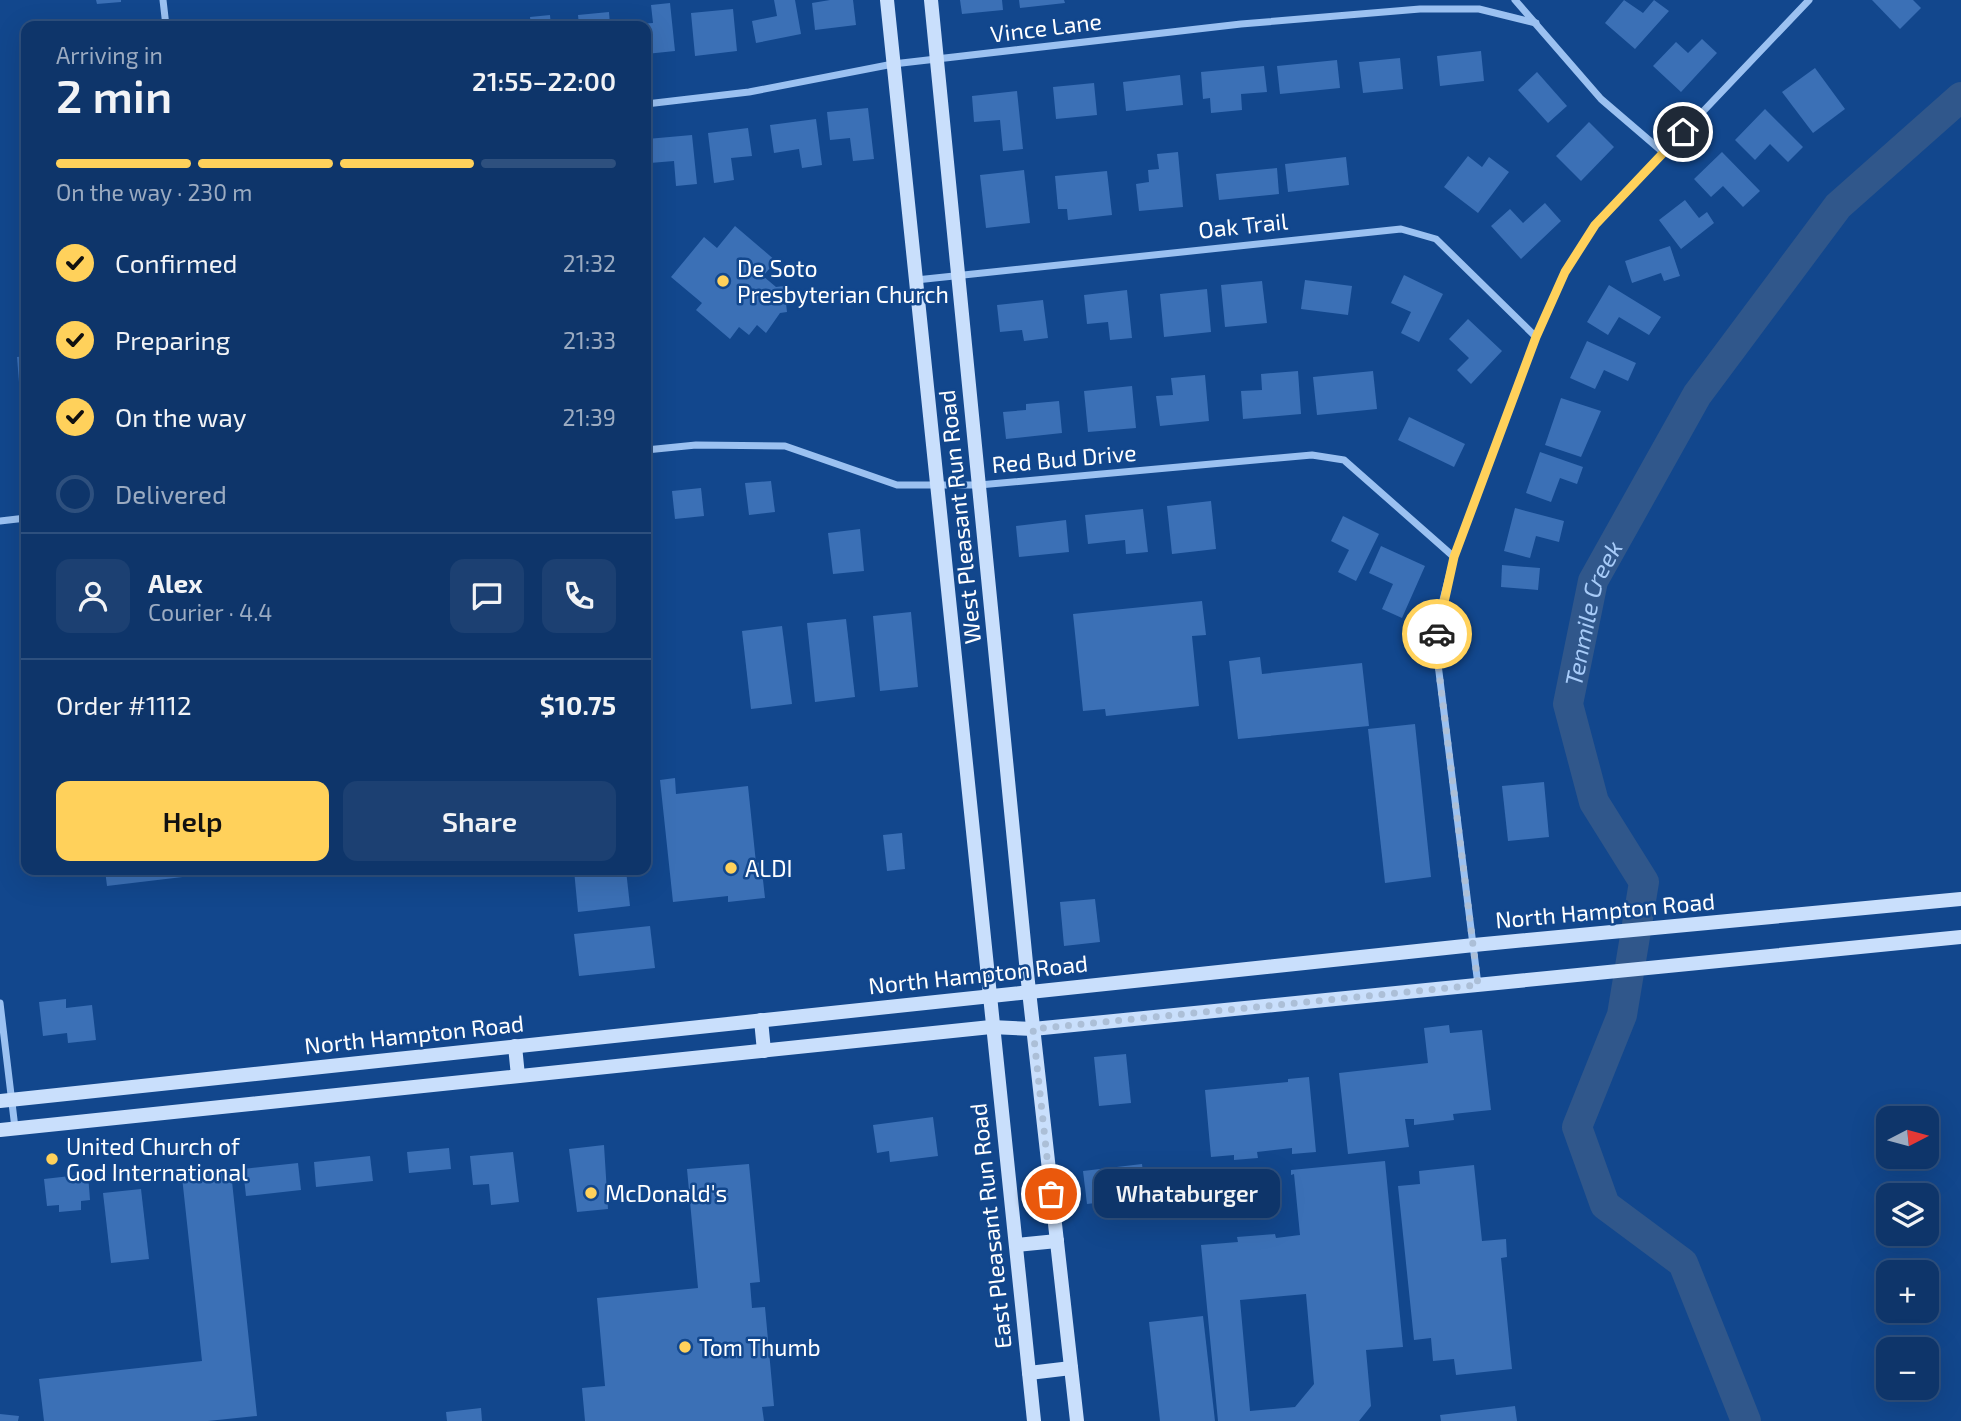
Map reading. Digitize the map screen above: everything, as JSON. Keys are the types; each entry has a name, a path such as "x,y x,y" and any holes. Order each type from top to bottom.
{"main road":[{"name":"West Pleasant Run Road","path":"887,0 991,1027"},
{"name":"West Pleasant Run Road","path":"931,0 1033,1029"},
{"name":"North Hampton Road","path":"6,1100 1474,945 1961,899"},
{"path":"0,1130 991,1027 1033,1029 1961,937"},
{"path":"761,1020 764,1051"},
{"name":"East Pleasant Run Road","path":"991,1027 1034,1421"},
{"path":"1033,1029 1077,1421"},
{"path":"516,1046 518,1076"},
{"path":"1016,1245 1057,1241"},
{"path":"1029,1373 1071,1368"}],"street":[{"path":"163,0 165,21"},
{"path":"1515,0 1601,99 1664,153"},
{"path":"1478,985 1436,648 1438,619 1454,557 1536,337 1565,272 1595,225 1810,0"},
{"name":"Vince Lane","path":"651,103 749,92 893,64 1241,24 1420,9 1479,9 1536,23"},
{"name":"Oak Trail","path":"915,280 1401,229 1436,239 1536,337"},
{"name":"Red Bud Drive","path":"651,450 696,445 785,446 897,485 979,485 1312,455 1344,460 1454,557"},
{"path":"0,521 21,519"},
{"path":"0,1003 6,1100 15,1129"}],"building":[{"path":"96,0 121,0 121,2 97,4"},
{"path":"774,0 795,0 801,34 756,43 752,21 777,16"},
{"path":"853,0 856,25 815,30 812,3"},
{"path":"960,0 1002,0 1003,10 962,14"},
{"path":"1019,0 1064,0 1065,3 1020,8"},
{"path":"1624,0 1643,13 1654,0 1669,11 1635,49 1605,23"},
{"path":"1872,0 1913,0 1921,8 1900,29"},
{"path":"670,3 675,51 651,53 651,5"},
{"path":"733,9 737,51 695,56 691,13"},
{"path":"609,12 610,21 579,21 578,15"},
{"path":"550,15 551,21 530,21 530,17"},
{"path":"1702,39 1717,53 1681,92 1653,66 1676,42 1688,53"},
{"path":"1481,51 1484,81 1440,86 1437,56"},
{"path":"1400,58 1403,89 1363,93 1359,62"},
{"path":"1337,60 1340,88 1280,94 1277,66"},
{"path":"1264,66 1267,92 1241,94 1242,110 1211,113 1210,98 1203,99 1201,72"},
{"path":"1815,68 1845,109 1813,133 1782,92"},
{"path":"1537,72 1567,106 1548,123 1518,90"},
{"path":"1180,75 1183,105 1126,111 1123,82"},
{"path":"1094,83 1097,115 1056,119 1053,87"},
{"path":"1017,91 1023,149 1003,151 1000,120 974,122 972,96"},
{"path":"868,108 874,159 853,161 850,138 830,140 827,112"},
{"path":"1765,109 1803,147 1788,162 1770,144 1755,160 1735,140"},
{"path":"816,119 822,165 802,168 799,149 774,153 770,125"},
{"path":"1589,122 1614,147 1581,181 1556,156"},
{"path":"748,128 752,156 731,158 734,180 714,183 708,133"},
{"path":"692,135 697,184 676,186 674,161 651,163 651,139"},
{"path":"1178,152 1183,207 1139,211 1136,184 1149,182 1148,170 1159,169 1157,154"},
{"path":"1722,152 1760,191 1743,207 1723,186 1711,197 1694,179"},
{"path":"1468,156 1482,167 1489,157 1509,172 1478,213 1444,187"},
{"path":"1346,157 1349,185 1288,192 1285,164"},
{"path":"1277,168 1279,194 1219,200 1216,174"},
{"path":"1024,170 1030,223 986,228 980,175"},
{"path":"1107,171 1112,215 1068,220 1067,209 1058,209 1055,176"},
{"path":"1685,200 1699,218 1707,212 1714,223 1681,249 1659,220"},
{"path":"1545,203 1561,221 1521,259 1491,226 1510,209 1523,223"},
{"name":"De Soto Presbyterian Church","path":"735,226 776,261 763,276 776,287 784,286 787,312 780,313 766,333 757,325 749,335 739,327 730,339 696,310 702,303 671,277 704,237 717,248"},
{"path":"1670,246 1680,276 1664,281 1661,273 1632,283 1625,261"},
{"path":"1404,275 1443,294 1419,342 1401,333 1411,312 1391,303"},
{"path":"1305,280 1352,286 1348,315 1301,309"},
{"path":"1262,281 1267,323 1225,327 1221,285"},
{"path":"1609,285 1661,317 1649,335 1619,317 1608,335 1587,322"},
{"path":"1207,289 1211,332 1164,337 1160,294"},
{"path":"1127,290 1132,338 1110,340 1108,322 1087,324 1084,295"},
{"path":"1043,300 1048,338 1024,341 1022,330 1000,332 997,305"},
{"path":"1468,319 1502,351 1471,384 1457,370 1469,358 1449,339"},
{"path":"1587,341 1636,363 1628,381 1604,370 1595,389 1570,378"},
{"path":"17,357 21,357 21,408"},
{"path":"1298,371 1301,414 1243,419 1241,391 1262,390 1261,374"},
{"path":"1373,371 1377,409 1317,415 1313,377"},
{"path":"1205,375 1209,421 1160,426 1156,396 1173,395 1171,378"},
{"path":"1132,386 1136,428 1088,432 1084,391"},
{"path":"1561,398 1601,411 1581,457 1545,445"},
{"path":"1059,401 1062,433 1006,439 1003,412 1026,410 1026,404"},
{"path":"1409,417 1465,444 1454,467 1398,440"},
{"path":"1540,452 1583,467 1577,484 1560,478 1551,502 1526,493"},
{"path":"771,481 775,512 749,515 745,483"},
{"path":"701,488 704,516 675,519 672,491"},
{"path":"1211,501 1216,549 1172,554 1167,506"},
{"path":"1515,508 1564,521 1559,542 1536,536 1530,558 1504,551"},
{"path":"1143,509 1148,552 1126,554 1125,540 1088,544 1085,515"},
{"path":"1343,516 1379,534 1356,581 1338,572 1349,550 1331,541"},
{"path":"1066,520 1069,552 1019,557 1016,526"},
{"path":"860,529 864,571 833,574 828,533"},
{"path":"1381,546 1425,566 1402,618 1382,609 1393,584 1369,573"},
{"path":"1502,565 1540,568 1538,590 1501,587"},
{"path":"1202,601 1206,635 1192,636 1199,706 1106,716 1105,709 1083,711 1073,614"},
{"path":"911,612 918,687 880,691 873,616"},
{"path":"846,619 855,697 815,702 807,623"},
{"path":"782,626 792,704 751,709 742,631"},
{"path":"1260,657 1262,674 1362,663 1369,726 1238,739 1229,661"},
{"path":"1415,724 1431,877 1385,883 1368,729"},
{"path":"675,778 676,794 748,786 756,863 761,862 765,898 728,902 728,896 673,902 660,780"},
{"path":"1544,782 1549,837 1508,841 1502,786"},
{"path":"902,833 905,869 887,871 883,835"},
{"path":"106,875 199,875 107,886"},
{"path":"574,875 627,875 630,906 578,912"},
{"path":"1095,899 1100,942 1064,946 1060,902"},
{"path":"650,926 655,968 579,976 574,934"},
{"path":"66,999 66,1008 92,1005 96,1040 68,1043 67,1033 43,1036 39,1002"},
{"path":"1449,1025 1450,1033 1482,1030 1491,1110 1453,1114 1454,1120 1414,1125 1414,1119 1405,1119 1409,1147 1348,1154 1339,1073 1428,1063 1424,1028"},
{"path":"1126,1054 1131,1103 1099,1106 1094,1057"},
{"path":"1309,1077 1316,1152 1292,1154 1292,1148 1257,1152 1258,1158 1234,1160 1234,1155 1211,1157 1205,1090 1288,1082 1288,1079"},
{"path":"933,1117 938,1156 890,1162 889,1151 877,1153 873,1125"},
{"name":"McDonald's","path":"604,1145 608,1209 577,1212 569,1149"},
{"path":"449,1148 451,1169 409,1173 407,1152"},
{"path":"513,1152 519,1202 491,1205 489,1184 473,1185 470,1156"},
{"path":"370,1156 373,1181 316,1187 314,1162"},
{"path":"1385,1161 1403,1347 1366,1350 1371,1406 1359,1421 1218,1421 1201,1245 1238,1242 1237,1237 1275,1234 1276,1238 1300,1235 1294,1174 1291,1175 1291,1170","holes":["1306,1294 1314,1384 1295,1407 1250,1411 1240,1300"]},
{"path":"298,1163 301,1190 246,1196 243,1169"},
{"name":"Tom Thumb","path":"749,1164 760,1282 750,1283 752,1308 765,1307 774,1406 762,1407 764,1421 585,1421 582,1388 605,1386 597,1298 698,1288 687,1169"},
{"path":"1142,1164 1146,1197 1087,1204 1083,1171"},
{"path":"1474,1165 1482,1241 1506,1239 1507,1257 1501,1258 1512,1369 1456,1375 1454,1359 1433,1361 1431,1338 1414,1340 1398,1186 1420,1184 1419,1171"},
{"path":"231,1172 257,1416 208,1421 44,1421 39,1379 202,1361 182,1177"},
{"path":"88,1174 90,1200 81,1201 81,1210 59,1212 59,1205 47,1206 44,1179"},
{"path":"141,1189 149,1259 111,1263 103,1193"},
{"path":"1203,1316 1215,1421 1160,1421 1149,1322"},
{"path":"1515,1406 1517,1421 1441,1421 1440,1415"},
{"path":"481,1408 482,1421 447,1421 446,1412"},
{"path":"0,1414 19,1416 18,1421 0,1421"}],"waterway":[{"name":"Tenmile Creek","path":"1746,1421 1683,1263 1605,1205 1577,1127 1622,1015 1644,882 1594,802 1568,704 1593,581 1697,395 1838,206 1961,97"}],"way so far":[{"path":"1051,1194 1033,1029 1478,985 1436,648 1437,634"}],"place":[{"name":"De Soto Presbyterian Church","path":"723,281"},
{"name":"ALDI","path":"731,868"},
{"name":"United Church of God International","path":"52,1159"},
{"name":"McDonald's","path":"591,1193"},
{"name":"Whataburger","path":"1051,1194"},
{"name":"Tom Thumb","path":"685,1347"}],"route":[{"path":"1437,634 1438,619 1454,557 1536,337 1565,272 1595,225 1683,132"}]}
